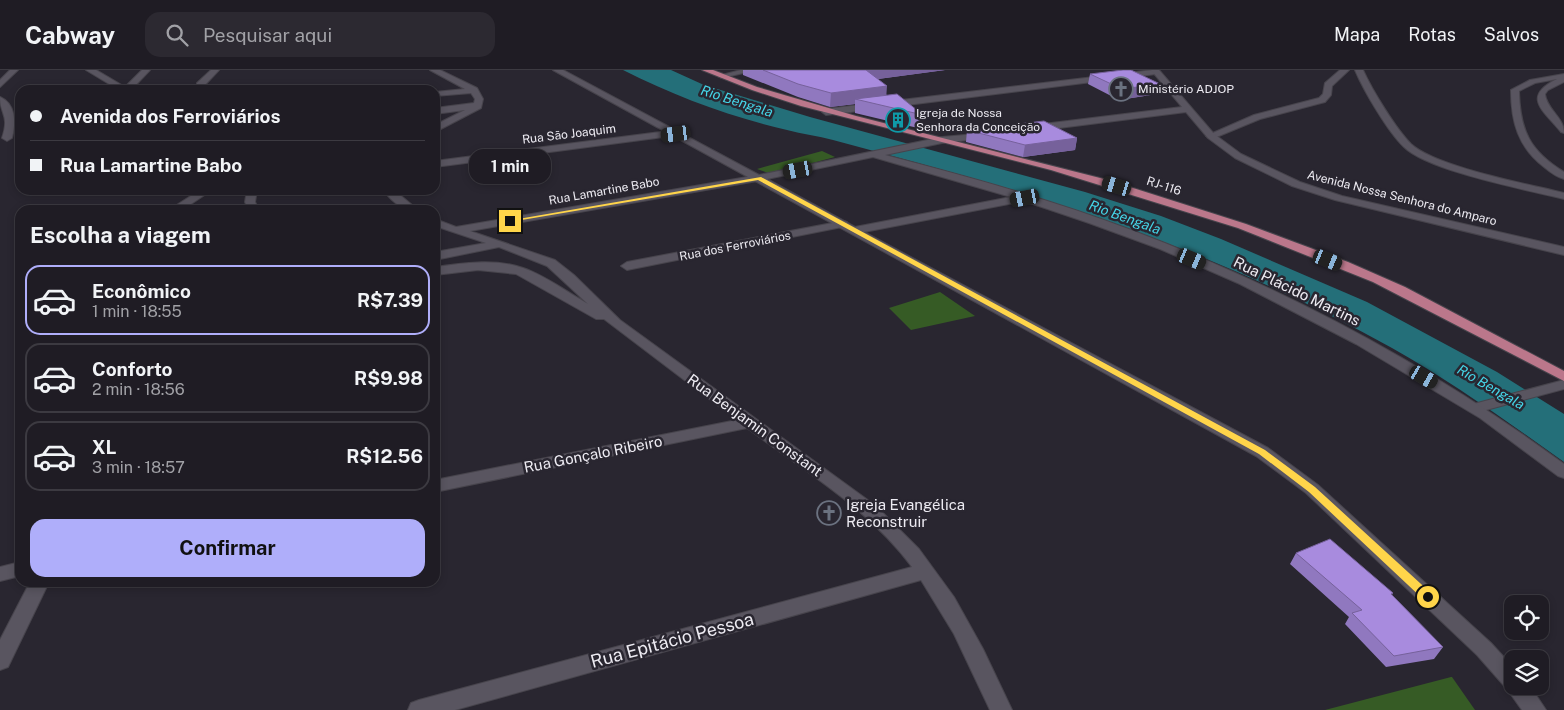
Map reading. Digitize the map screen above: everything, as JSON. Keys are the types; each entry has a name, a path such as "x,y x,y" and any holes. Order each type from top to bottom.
{"main road":[{"name":"RJ- 116","path":"706,70 826,112 1102,181 1264,234 1376,279 1461,320 1561,383"}],"street":[{"path":"0,84 14,70"},
{"path":"90,70 117,85"},
{"path":"131,85 146,70"},
{"path":"200,85 215,70"},
{"path":"434,70 474,90 479,99 478,106"},
{"path":"557,70 1262,452 1312,490 1484,649 1504,672"},
{"path":"1211,136 1257,117 1322,100 1327,95 1328,85 1345,70"},
{"path":"1359,70 1368,90 1408,146 1427,157 1454,168 1564,196"},
{"path":"826,112 1156,71"},
{"name":"Avenida Nossa Senhora do Amparo","path":"1156,71 1211,136 1238,156 1307,188 1564,251"},
{"path":"1564,77 1545,88 1541,94 1542,103 1564,130"},
{"path":"1564,77 1536,80 1523,84 1515,90 1519,134 1536,157 1551,169 1564,176"},
{"path":"440,93 474,90"},
{"path":"0,99 8,109 12,121 7,138"},
{"path":"440,110 478,106"},
{"path":"440,126 478,106"},
{"path":"1020,130 1187,109"},
{"name":"Rua São Joaquim","path":"440,163 676,134"},
{"name":"Rua Plácido Martins","path":"759,178 942,140 991,134"},
{"name":"Rua Plácido Martins","path":"877,154 1025,198 1162,246 1238,279 1337,327 1479,407 1564,472"},
{"name":"Rua Lamartine Babo","path":"453,230 759,178"},
{"path":"182,205 200,195"},
{"path":"392,195 405,205"},
{"name":"Rua dos Ferroviários","path":"627,266 1025,198"},
{"name":"Rua Benjamin Constant","path":"440,224 501,244 551,264 570,278 615,324 752,422 870,510 897,534 926,571 953,611 1002,710"},
{"path":"440,255 501,244"},
{"path":"440,270 477,266 506,267 520,271 615,324"},
{"path":"1479,407 1561,383"},
{"name":"Rua Gonçalo Ribeiro","path":"440,485 752,422"},
{"path":"0,574 15,570"},
{"name":"Rua Epitácio Pessoa","path":"419,710 926,571"},
{"path":"0,661 37,587"},
{"path":"1524,695 1535,710"}],"lane":[{"path":"722,76 752,70"}],"green space":[{"path":"822,151 835,157 771,174 757,169"},
{"path":"940,292 975,316 911,330 889,308"},
{"path":"1451,677 1475,710 1325,710"}],"water":[{"name":"Rio Bengala","path":"623,70 671,70 704,85 810,117 1085,192 1161,216 1221,239 1367,302 1497,372 1564,414 1564,462 1458,388 1392,348 1300,301 1206,259 1110,222 1012,190 945,170 766,125 724,112 642,80"}],"building":[{"path":"763,70 866,70 887,86 831,93 798,84"},
{"path":"1131,70 1160,84 1122,89 1090,74"},
{"path":"897,94 923,115 855,99"},
{"path":"1044,121 1077,138 1025,145 967,130"},
{"path":"1330,539 1393,593 1391,594 1443,647 1394,656 1352,613 1362,610 1296,553"}],"place":[{"name":"Ministério ADJOP","path":"1121,89"},
{"name":"Igreja de Nossa Senhora da Conceição","path":"898,120"},
{"name":"Igreja Evangélica Reconstruir","path":"829,513"}],"route":[{"path":"510,221 759,178 1262,452 1312,490 1428,597"}]}
